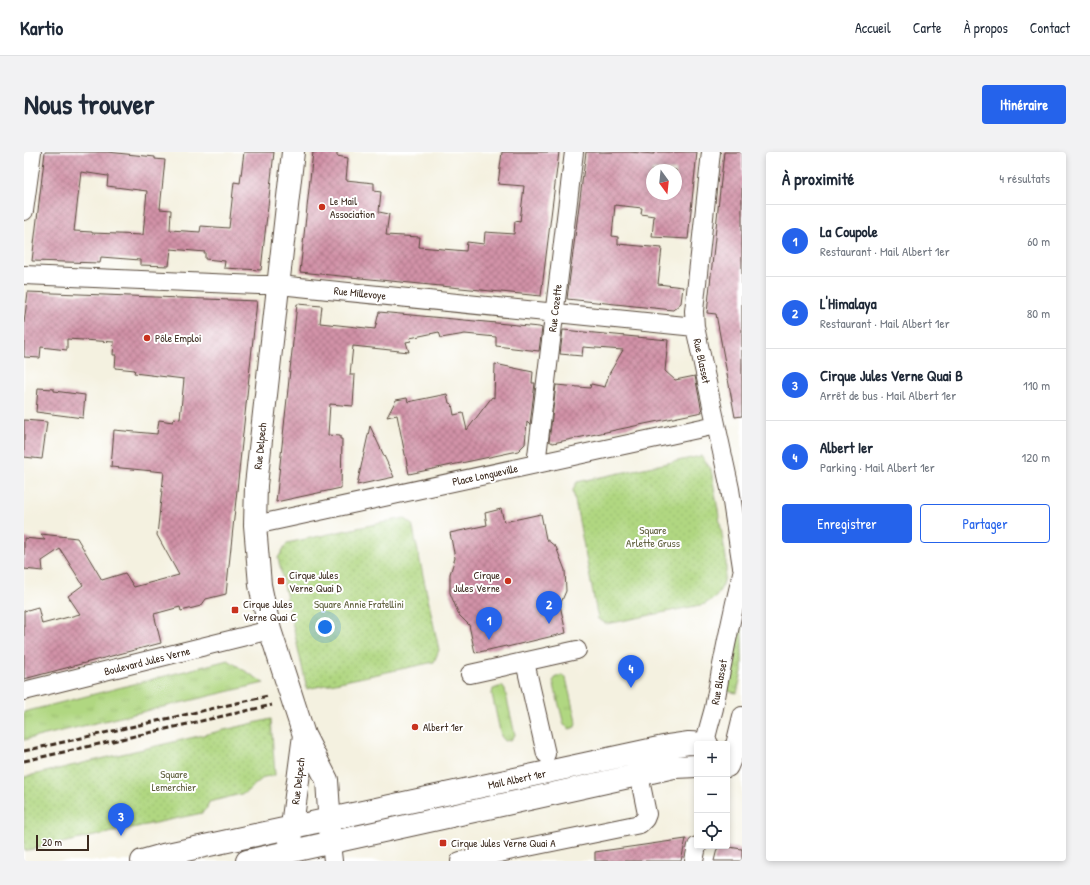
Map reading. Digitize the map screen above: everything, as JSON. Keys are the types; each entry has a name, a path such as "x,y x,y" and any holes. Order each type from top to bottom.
{"main road":[{"name":"Rue Delpech","path":"293,152 256,485 255,525 260,585 270,630 304,735 327,780 330,819"},
{"name":"Rue Delpech","path":"292,827 304,735"},
{"name":"Mail Albert 1er","path":"142,861 163,855 668,746 694,743"},
{"name":"Mail Albert 1er","path":"247,861 332,852 639,775 674,767 694,766"},
{"path":"730,772 742,775"},
{"path":"330,819 332,852"},
{"path":"288,857 292,827"}],"street":[{"path":"24,211 32,152"},
{"name":"Rue Cozette","path":"536,464 574,152"},
{"name":"Rue Blasset","path":"711,152 694,311 695,327 716,424 736,489 742,567"},
{"name":"Rue Millevoye","path":"24,275 279,285 695,327"},
{"name":"Place Longueville","path":"255,525 716,424"},
{"name":"Rue Blasset","path":"706,741 707,730 737,614 742,573"},
{"name":"Boulevard Jules Verne","path":"24,691 270,630"},
{"path":"470,674 578,650"},
{"path":"525,662 546,754"},
{"path":"732,753 742,716"},
{"path":"460,861 640,824 645,819 647,814 639,775"},
{"path":"694,861 696,849"}],"green space":[{"name":"Square Arlette Gruss","path":"701,456 711,469 726,558 726,572 723,585 716,597 705,604 607,624 598,619 573,490 577,482"},
{"name":"Square Annie Fratellini","path":"404,518 412,524 439,650 434,662 307,689 278,558 287,543"},
{"path":"742,628 742,671 737,693 726,691 740,629"},
{"path":"228,660 264,683 24,740 24,712"},
{"path":"562,675 566,678 576,722 575,727 570,729 564,725 553,681 557,676"},
{"path":"502,686 505,690 515,735 511,740 505,741 501,736 492,694 493,689"},
{"name":"Square Lemerchier","path":"271,719 275,775 264,777 245,793 209,802 207,808 202,813 24,851 24,777"}],"building":[{"path":"45,152 107,152 155,157 155,159 165,160 160,209 171,210 170,230 200,232 201,226 229,228 234,182 240,183 244,152 274,152 261,270 224,268 225,261 205,259 205,252 171,249 169,266 140,265 140,260 101,257 100,263 32,261","holes":["81,172 108,176 107,186 147,191 143,235 74,231"]},
{"path":"313,152 337,152 337,156 348,158 346,180 374,183 374,191 381,192 379,212 389,214 386,235 420,237 419,247 466,251 467,242 484,244 485,232 514,234 515,221 520,222 524,186 498,184 502,152 559,152 541,296 300,272"},
{"path":"586,152 629,152 654,154 654,152 697,152 688,239 652,237 654,216 641,214 642,208 615,205 612,236 618,237 618,244 662,248 658,284 683,287 681,303 673,310 567,299"},
{"path":"724,152 742,152 742,416 735,417 716,314 707,313"},
{"path":"28,292 257,301 226,594 206,599 201,606 181,611 180,607 154,614 161,643 24,679 24,611 38,607 42,624 80,614 68,596 83,585 60,549 42,561 43,571 24,569 24,538 45,540 41,534 77,538 102,580 125,573 134,587 179,575 157,535 164,472 111,467 114,430 157,434 159,420 173,422 174,418 180,419 184,379 134,373 135,370 115,368 116,355 113,355 114,342 67,339 67,350 41,347 40,358 24,357 24,323"},
{"path":"297,304 322,306 320,323 375,329 379,312 539,327 542,328 539,351 496,346 496,337 465,334 441,338 439,332 410,338 411,341 406,342 409,352 353,346 350,375 355,375 353,406 330,404 328,435 340,436 340,439 342,439 341,488 276,502"},
{"path":"563,330 668,340 665,371 675,380 695,376 702,412 553,443 549,441 556,385 590,388 591,384 605,387 609,374 623,350 583,347 582,356 560,354"},
{"path":"495,364 533,372 532,383 535,383 530,425 527,422 525,444 518,451 409,474 397,415 387,417 396,400 407,398 408,402 447,394 449,403 452,404 454,415 463,413 467,430 492,397 494,398"},
{"path":"38,388 54,389 54,391 85,395 83,418 36,412"},
{"path":"24,420 47,422 42,459 24,457"},
{"path":"370,426 394,477 357,485 361,467"},
{"name":"Cirque Jules Verne","path":"501,509 504,522 541,514 546,539 556,547 565,570 566,591 560,605 566,633 475,653 469,625 459,615 450,593 450,574 455,558 450,533 487,525 485,513"},
{"path":"686,839 681,861 595,861 595,852"},
{"path":"730,847 742,849 742,861 714,861 717,849 730,849"}],"railway":[{"path":"24,751 268,696"},
{"path":"24,761 272,705"}],"place":[{"name":"Le Mail Association","path":"322,207"},
{"name":"Pôle Emploi","path":"147,338"},
{"name":"Cirque Jules Verne Quai D","path":"281,581"},
{"name":"Cirque Jules Verne","path":"508,581"},
{"name":"Cirque Jules Verne Quai C","path":"235,610"},
{"name":"L'Himalaya","path":"549,624"},
{"name":"La Coupole","path":"489,640"},
{"name":"Albert Ier","path":"631,688"},
{"name":"Albert 1er","path":"415,727"},
{"name":"Cirque Jules Verne Quai B","path":"121,836"},
{"name":"Cirque Jules Verne Quai A","path":"443,843"}]}
